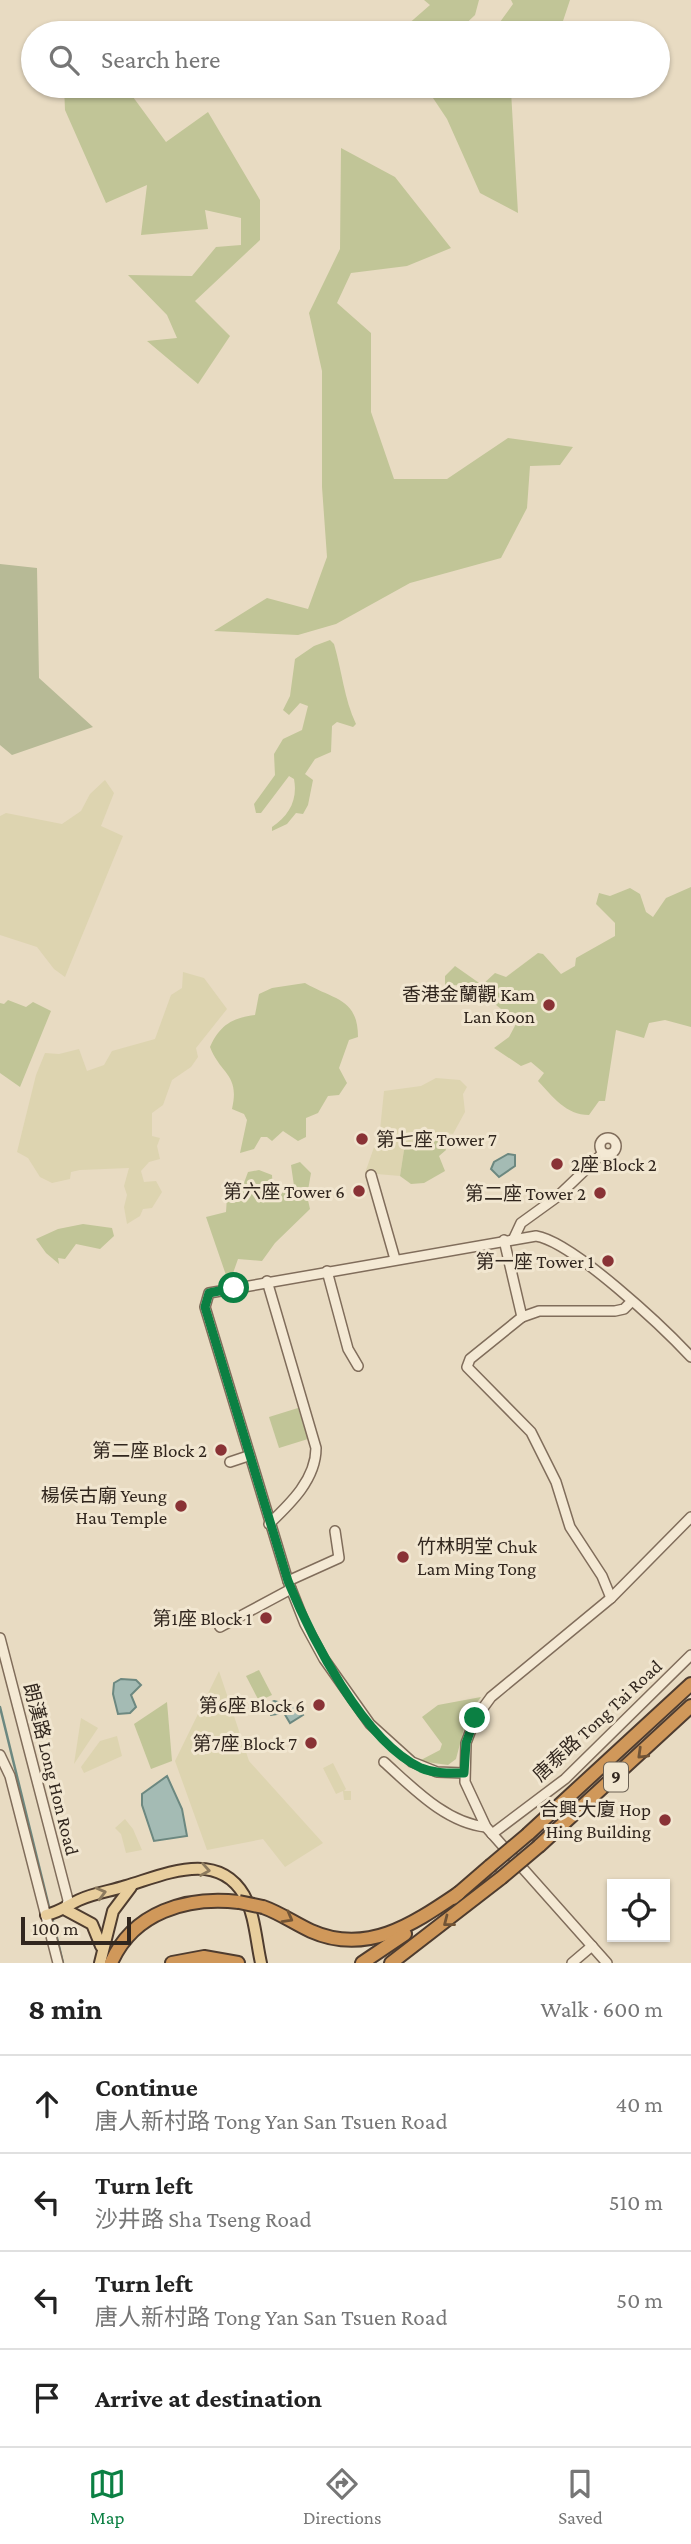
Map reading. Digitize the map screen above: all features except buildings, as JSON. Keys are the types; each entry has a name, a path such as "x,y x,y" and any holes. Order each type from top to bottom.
{"highway":[{"name":"9","path":"362,1963 459,1893 528,1834 691,1684"},
{"name":"9","path":"391,1963 539,1846 691,1706"},
{"path":"104,1960 128,1936 157,1914 197,1901 239,1902 263,1907 326,1936 364,1940 400,1930 459,1893"},
{"path":"173,1963 204,1957 238,1963"}],"main road":[{"path":"55,1913 78,1900 139,1882 193,1868 211,1870 227,1877 239,1888 249,1905 261,1963"},
{"path":"104,1960 116,1904 127,1890 139,1882"},
{"path":"55,1913 92,1924 104,1960"}],"street":[{"path":"522,1317 509,1239 521,1223 557,1197 603,1153"},
{"path":"372,1175 395,1259"},
{"path":"464,1773 436,1772 417,1766 373,1727 324,1659 289,1585 269,1524 205,1307 209,1293 536,1236 559,1243 631,1302 691,1357"},
{"path":"327,1271 348,1349 358,1366"},
{"path":"267,1281 316,1448 316,1464 293,1502 269,1524"},
{"path":"611,1598 602,1576 570,1527 556,1482 531,1432 467,1367 470,1359 522,1317 539,1311 579,1314 615,1311 631,1302"},
{"path":"230,1462 248,1455"},
{"path":"607,1963 489,1830 468,1793 464,1773 468,1735 486,1703 611,1598 691,1517"},
{"path":"220,1627 339,1558 335,1531"},
{"name":"朗漢路 Long Hon Road","path":"0,1638 68,1900 55,1913"},
{"name":"唐泰路 Tong Tai Road","path":"489,1830 565,1779 691,1655"},
{"path":"0,1755 10,1776 55,1913 58,1963"},
{"path":"384,1762 436,1807 474,1826 489,1830"},
{"path":"572,1963 592,1946"}],"shaded area":[{"path":"105,780 114,793 101,826 123,836 65,977 54,969 37,947 0,935 0,816 6,813 62,824 81,811 90,794"},
{"path":"183,972 204,978 227,1009 196,1048 198,1057 191,1067 172,1080 163,1105 152,1113 152,1136 160,1138 157,1146 160,1159 149,1162 141,1171 144,1182 156,1181 162,1192 152,1208 143,1209 140,1216 127,1224 124,1207 127,1195 124,1186 129,1168 80,1170 71,1172 70,1179 52,1183 40,1177 28,1158 17,1152 36,1075 45,1053 59,1054 79,1049 87,1071 104,1065 112,1051 155,1039 171,995 182,988"},
{"path":"436,1078 460,1080 467,1087 463,1094 465,1112 453,1134 446,1133 428,1139 421,1137 404,1150 400,1176 365,1173 380,1130 384,1091 421,1086"},
{"path":"219,1671 249,1761 323,1843 285,1867 263,1839 207,1850 175,1761"},
{"path":"81,1718 98,1728 74,1764"},
{"path":"117,1736 122,1756 84,1773 81,1767 100,1741"},
{"path":"333,1763 346,1789 344,1791 351,1791 351,1800 344,1800 343,1791 336,1794 323,1768"},
{"path":"125,1819 133,1829 142,1850 126,1853 121,1834 115,1828"}],"green space":[{"path":"424,0 479,0 475,15 469,21 412,21 430,5"},
{"path":"511,0 570,0 563,21 501,21 513,4"},
{"path":"64,98 134,98 166,142 208,112 260,200 260,240 195,301 230,336 198,384 147,341 177,338 167,315 128,275 192,276 216,247 241,245 241,218 205,210 208,229 141,235 147,185 106,203 65,110"},
{"path":"433,98 511,98 518,213 480,193 447,119"},
{"path":"341,148 395,177 451,248 407,266 351,273 337,303 371,333 371,412 394,479 447,479 508,438 573,447 560,465 530,466 527,508 501,558 410,583 336,624 298,635 214,631 267,598 308,609 327,557 322,487 322,371 309,313 340,249"},
{"path":"0,564 37,568 39,678 93,727 12,755 0,745"},
{"path":"330,640 334,644 356,724 353,727 337,722 332,726 331,752 315,759 305,774 313,780 308,805 303,814 296,813 287,824 272,831 272,827 291,807 295,794 294,779 289,776 261,813 256,813 254,804 275,775 274,754 283,739 302,730 308,706 300,703 289,715 283,710 290,696 295,659 314,646"},
{"path":"691,887 691,1027 665,1020 649,1023 644,1038 616,1030 605,1101 599,1101 589,1115 573,1112 555,1099 538,1081 544,1073 531,1062 521,1066 494,1048 509,1037 517,1022 474,991 455,985 445,986 445,976 455,966 482,985 495,973 506,977 538,953 543,954 561,974 575,966 576,958 615,936 615,923 596,904 599,893 610,896 630,888 640,894 646,912 653,917 666,898"},
{"path":"305,983 342,1002 354,1014 358,1037 349,1040 339,1068 347,1083 339,1095 328,1096 318,1113 306,1118 306,1137 298,1141 283,1131 272,1141 261,1137 254,1149 240,1153 247,1120 244,1114 232,1109 234,1097 231,1081 210,1047 218,1033 228,1024 255,1015 259,994 272,988"},
{"path":"8,1000 26,1007 33,1002 51,1011 20,1087 0,1073 0,1003 4,1004"},
{"path":"421,1137 442,1137 446,1150 439,1156 445,1171 424,1183 411,1184 400,1176 404,1150"},
{"path":"300,1162 311,1173 307,1196 310,1209 275,1243 262,1261 238,1259 232,1276 227,1278 206,1217 226,1212 227,1197 241,1191 248,1172 259,1170 272,1175 273,1190 295,1193 291,1165"},
{"path":"83,1224 112,1228 114,1236 100,1249 76,1244 65,1259 58,1258 59,1264 46,1253 36,1239 58,1229"},
{"path":"298,1408 308,1439 279,1448 269,1417"},
{"path":"259,1670 272,1695 259,1701 246,1676"},
{"path":"481,1697 467,1717 456,1759 448,1765 419,1761 440,1750 442,1744 422,1717 438,1705"},
{"path":"167,1702 172,1761 151,1769 134,1724"}],"water":[{"path":"508,1154 515,1155 515,1166 499,1177 491,1169 494,1162"},
{"path":"121,1679 136,1680 141,1685 131,1695 136,1707 130,1713 118,1714 113,1694 114,1683"},
{"path":"274,1701 298,1707 303,1715 290,1723 284,1713 271,1715 266,1705"},
{"path":"167,1776 182,1809 187,1836 154,1841 142,1805 142,1794"}],"waterway":[{"path":"0,1707 50,1911"},
{"path":"52,1917 63,1963"}],"place":[{"name":"香港金蘭觀 Kam Lan Koon","path":"549,1005"},
{"name":"第七座 Tower 7","path":"362,1139"},
{"name":"2座 Block 2","path":"557,1164"},
{"name":"第六座 Tower 6","path":"359,1191"},
{"name":"第二座 Tower 2","path":"600,1193"},
{"name":"第一座 Tower 1","path":"608,1261"},
{"name":"第二座 Block 2","path":"221,1450"},
{"name":"楊侯古廟 Yeung Hau Temple","path":"181,1506"},
{"name":"竹林明堂 Chuk Lam Ming Tong","path":"403,1557"},
{"name":"第1座 Block 1","path":"266,1618"},
{"name":"第6座 Block 6","path":"319,1705"},
{"name":"第7座 Block 7","path":"311,1743"},
{"name":"合興大廈 Hop Hing Building","path":"665,1820"}],"route":[{"path":"234,1288 209,1293 204,1301 205,1307 288,1581 305,1624 324,1659 373,1727 412,1762 424,1769 464,1773 464,1753 475,1718"}]}
